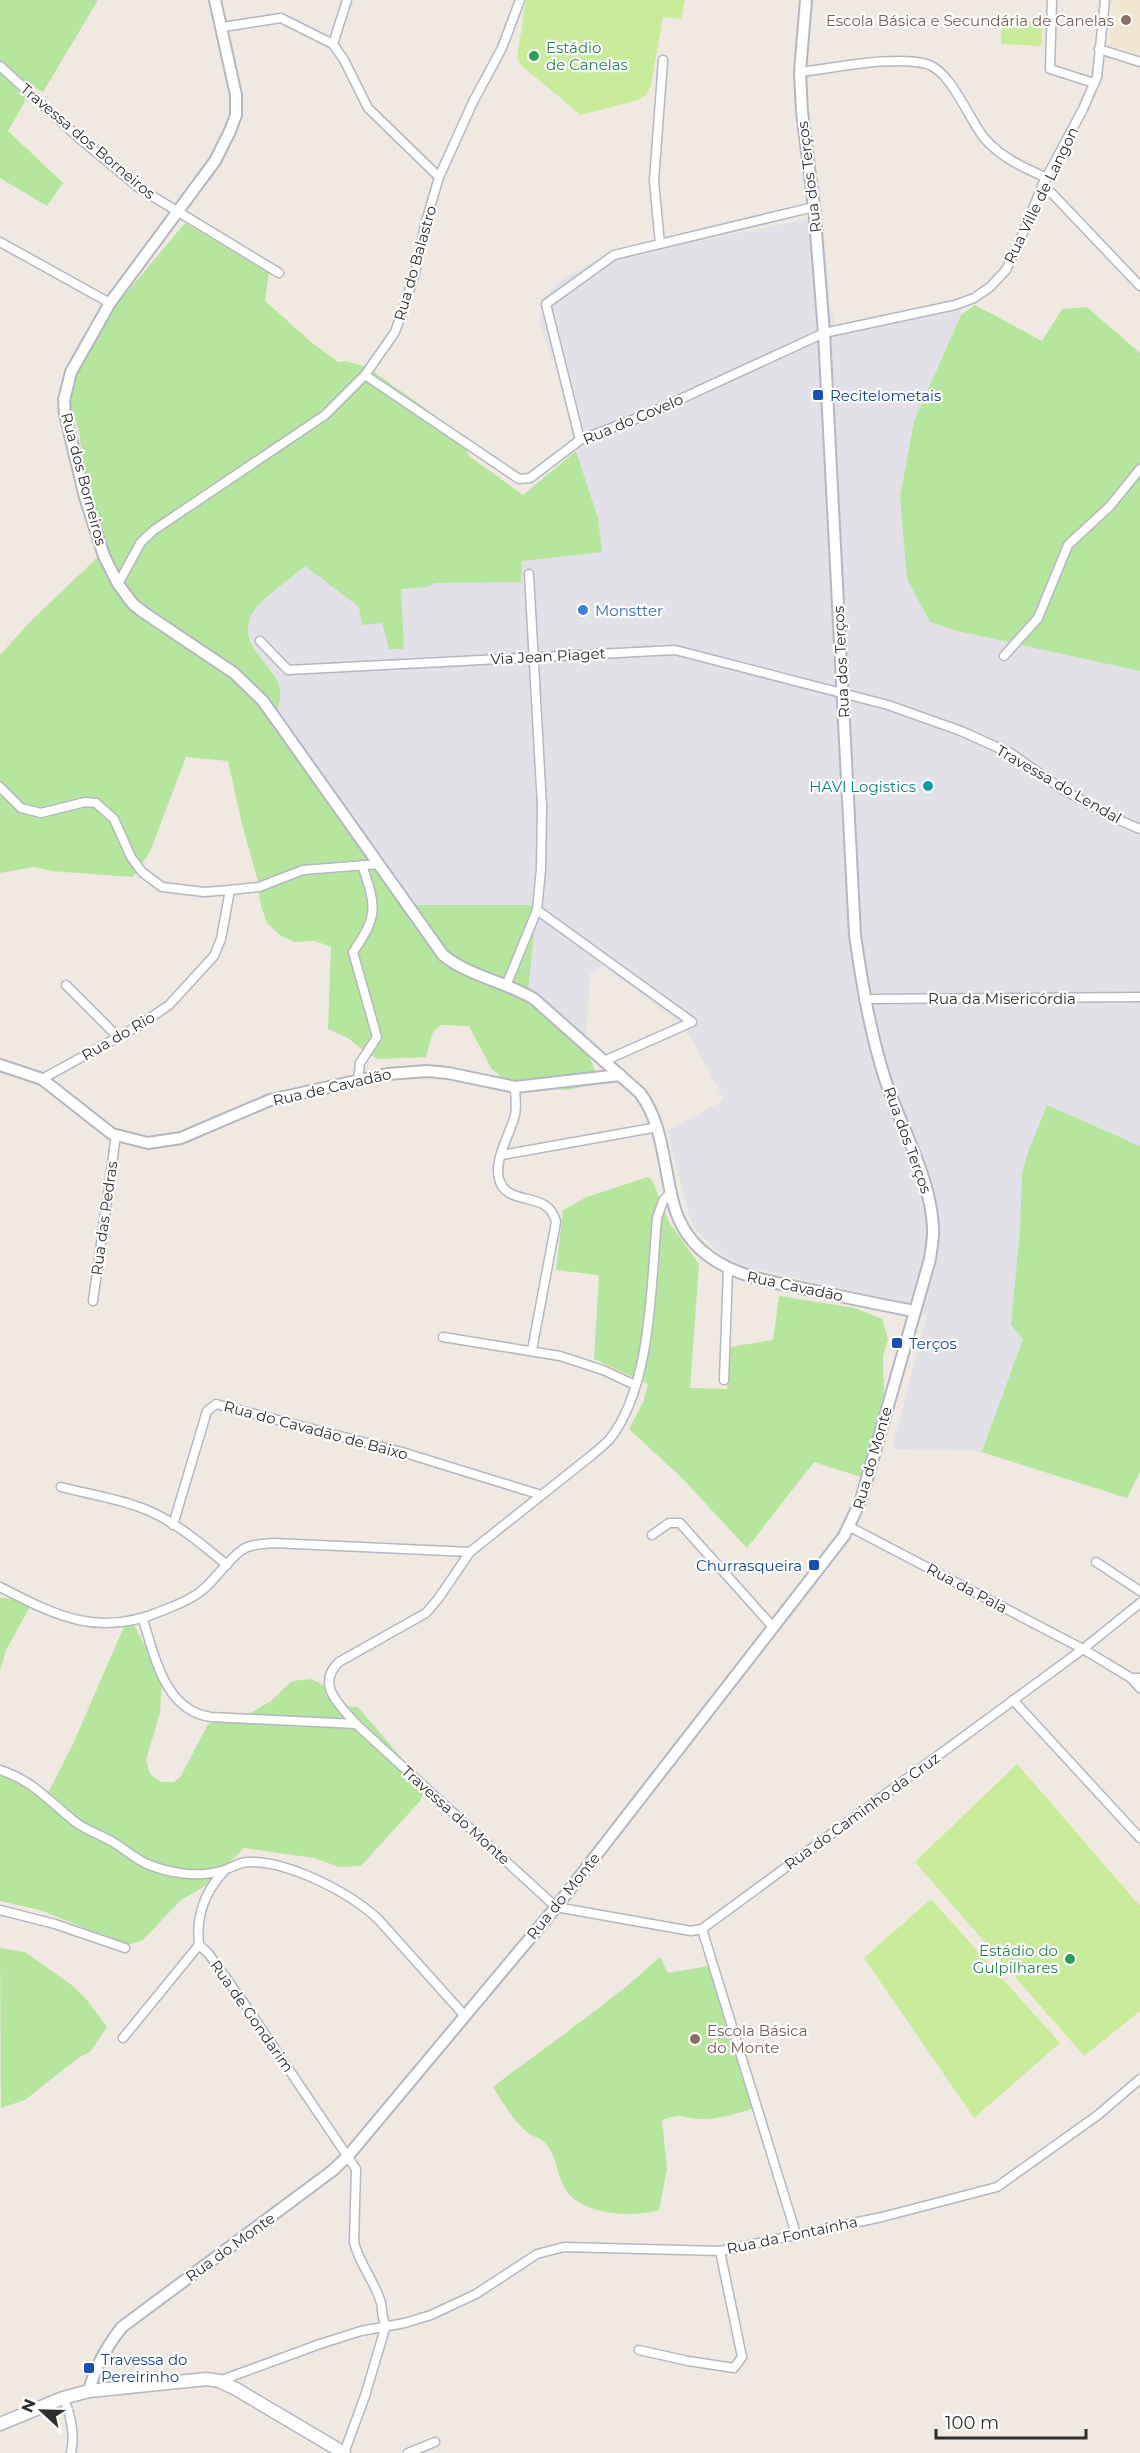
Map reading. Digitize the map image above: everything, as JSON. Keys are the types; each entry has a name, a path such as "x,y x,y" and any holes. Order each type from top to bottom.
{"main road":[{"path":"0,2424 63,2398 89,2391 197,2379 219,2381 344,2453"}],"street":[{"name":"Rua dos Borneiros","path":"215,0 223,27 236,95 236,115 215,161 110,303 71,372 64,400 65,414 85,497 104,556 118,584 133,604 234,673 263,701 443,955 466,970 506,986"},
{"path":"333,44 347,0"},
{"name":"Rua do Balastro","path":"118,584 141,542 154,530 325,415 365,375 395,332 415,274 439,177 473,102 502,48 520,0"},
{"name":"Rua dos Terços","path":"806,0 800,72 802,112 814,207 824,333 855,935 864,999 886,1079 931,1206 934,1230 930,1259 914,1311"},
{"path":"1052,0 1050,69 1094,83"},
{"name":"Rua Ville de Langon","path":"824,333 855,324 955,305 974,298 990,287 1006,270 1045,181 1097,76 1105,0"},
{"path":"223,27 281,18 333,44 344,60 368,108 439,177"},
{"path":"1099,49 1140,62"},
{"path":"660,244 654,181 663,60"},
{"path":"800,72 903,60 930,65 952,84 986,139 1010,161 1045,181 1140,286"},
{"name":"Travessa dos Borneiros","path":"0,66 79,138 139,188 279,273"},
{"path":"580,440 546,304 614,255 814,207"},
{"path":"0,242 110,303"},
{"name":"Rua do Covelo","path":"365,375 519,479 530,478 580,440 648,414 824,333"},
{"path":"1004,656 1038,618 1068,545 1110,506 1140,469"},
{"path":"506,986 537,910 543,836 529,574"},
{"name":"Via Jean Piaget","path":"260,641 288,670 675,650 842,693"},
{"name":"Travessa do Lendal","path":"842,693 888,705 961,731 1012,754 1062,789 1112,817 1140,829"},
{"path":"0,787 21,807 41,813 85,802 96,803 114,819 131,857 142,872 162,887 204,892 230,890 259,886 303,870 379,864"},
{"path":"358,1081 360,1063 377,1036 353,952 363,938 375,913 372,895 362,865"},
{"name":"Rua do Rio","path":"42,1079 118,1037 169,1005 214,956 221,939 230,890"},
{"path":"537,910 692,1022 604,1061"},
{"path":"66,985 118,1037"},
{"name":"Rua Cavadão","path":"506,986 534,999 632,1084 648,1104 658,1127 670,1192 678,1218 691,1239 704,1253 728,1269 773,1283 914,1311"},
{"name":"Rua da Misericórdia","path":"864,999 1140,997"},
{"name":"Rua de Cavadão","path":"0,1065 42,1079 100,1126 116,1135 148,1143 180,1138 270,1100 388,1074 428,1071 448,1073 514,1087 620,1075"},
{"path":"514,1087 515,1113 498,1173 501,1184 514,1195 547,1205 552,1209 556,1222 532,1350"},
{"path":"502,1155 658,1127"},
{"name":"Rua das Pedras","path":"93,1301 116,1135"},
{"path":"0,1587 65,1618 79,1622 107,1623 142,1620 200,1593 243,1549 273,1543 470,1552 609,1440 624,1413 635,1385 647,1335 657,1218 663,1201 670,1192"},
{"path":"724,1380 728,1269"},
{"name":"Rua do Monte","path":"89,2391 100,2361 122,2327 332,2171 348,2156 556,1907 850,1527 861,1500 914,1311"},
{"path":"443,1337 532,1350 575,1360 635,1385"},
{"name":"Rua do Cavadão de Baixo","path":"173,1525 207,1412 216,1404 402,1452 541,1495"},
{"path":"61,1487 143,1508 173,1525 227,1565"},
{"path":"652,1535 669,1522 677,1521 683,1525 773,1627"},
{"name":"Rua da Pala","path":"850,1527 1136,1678 1140,1688"},
{"name":"Travessa do Monte","path":"470,1552 426,1613 339,1662 328,1677 333,1696 356,1724 556,1907"},
{"path":"1096,1562 1140,1591"},
{"name":"Rua do Caminho da Cruz","path":"702,1929 1083,1649 1140,1603"},
{"path":"142,1620 169,1690 178,1702 201,1716 356,1724"},
{"path":"1013,1700 1140,1838"},
{"path":"0,1770 30,1783 77,1823 110,1840 145,1863 204,1875 224,1871 245,1862 265,1863 331,1885 348,1894 378,1919 464,2015"},
{"name":"Rua de Gondarim","path":"224,1871 203,1902 198,1929 199,1945 208,1953 246,2006 356,2169 354,2242 356,2253 381,2303 381,2316 386,2325"},
{"path":"556,1907 691,1931 702,1929 796,2234"},
{"path":"0,1910 55,1924 125,1948"},
{"path":"123,2038 199,1945"},
{"name":"Rua da Fontaínha","path":"219,2381 320,2344 431,2315 476,2294 537,2254 564,2247 720,2251 882,2217 997,2187 1098,2115 1140,2079"},
{"path":"639,2350 734,2368 742,2357 720,2251"},
{"path":"344,2453 365,2396 386,2325"},
{"path":"63,2398 72,2431 71,2453"},
{"path":"408,2453 435,2442"}],"shaded area":[{"name":"Escola Básica e Secundária de Canelas","path":"1114,0 1140,0 1140,55 1112,46 1109,40"},
{"path":"822,216 830,307 839,337 844,333 960,310 961,315 914,421 900,497 907,579 930,622 957,631 1140,671 1140,1146 1047,1105 1022,1174 1020,1230 1023,1339 982,1451 892,1449 927,1315 894,1313 896,1301 743,1266 720,1253 696,1230 690,1218 667,1131 724,1100 689,1034 675,1019 603,966 590,974 586,1039 528,992 446,906 403,905 275,725 280,686 272,670 261,661 247,632 251,615 259,605 305,565 359,607 401,589 427,587 435,583 521,581 521,561 538,558 598,517 576,451 556,369 540,324 541,300 560,281 590,263"}],"green space":[{"path":"0,0 98,0 43,92 33,87 8,131 63,183 47,206 0,178"},
{"path":"526,0 685,0 681,19 663,17 651,85 646,95 638,100 581,115 522,66 517,58"},
{"path":"1002,20 1043,22 1041,46 1001,44"},
{"path":"185,223 269,273 265,301 311,342 338,362 346,361 367,367 433,414 462,439 469,456 523,495 576,451 598,518 602,552 522,561 521,582 435,583 427,587 401,589 404,649 389,649 382,623 362,625 359,607 305,566 254,610 248,626 252,644 279,685 280,699 275,726 403,905 537,905 528,991 589,1054 595,1072 591,1085 568,1090 509,1084 491,1068 469,1026 441,1025 433,1032 426,1057 378,1059 348,1038 328,1029 331,947 315,941 294,942 280,935 267,923 261,906 257,878 228,761 186,757 150,852 133,877 51,871 35,867 0,873 0,655 31,621 104,551 82,457 79,431 70,404 77,371 101,323"},
{"path":"975,305 1042,341 1062,309 1087,307 1140,353 1140,671 957,631 930,622 907,579 900,497 914,421 961,315"},
{"path":"1047,1105 1140,1146 1140,1472 1127,1498 978,1451 982,1451 1023,1339 1011,1325 1020,1230 1022,1174"},
{"path":"648,1177 652,1180 669,1222 699,1264 690,1388 727,1389 730,1347 773,1340 779,1296 855,1308 882,1319 888,1339 883,1357 884,1393 869,1461 861,1477 814,1462 747,1548 682,1478 629,1429 644,1400 648,1384 594,1359 599,1275 556,1270 563,1210 587,1197"},
{"path":"0,1598 32,1599 32,1603 6,1650 0,1671"},
{"path":"129,1615 162,1679 160,1713 146,1760 150,1774 161,1782 174,1782 181,1776 208,1724 247,1715 271,1701 292,1681 312,1679 326,1687 338,1706 358,1707 426,1787 420,1801 361,1866 339,1867 314,1858 244,1848 229,1863 219,1878 181,1900 143,1940 127,1945 40,1910 0,1901 0,1767 49,1791 73,1744"},
{"name":"Estádio do Gulpilhares","path":"1017,1764 1140,1906 1140,2011 1084,2056 915,1862"},
{"name":"Estádio do Gulpilhares","path":"931,1899 1060,2043 974,2118 864,1958"},
{"path":"0,1948 25,1952 73,1986 87,2000 107,2027 91,2051 78,2058 25,2100 1,2108"},
{"path":"660,1957 668,1973 709,1966 754,2108 714,2118 678,2116 662,2120 667,2169 659,2210 636,2214 610,2213 586,2206 568,2193 549,2148 516,2121 493,2087 599,2008"}],"place":[{"name":"Escola Básica e Secundária de Canelas","path":"1126,20"},
{"name":"Estádio de Canelas","path":"534,56"},
{"name":"Recitelometais","path":"818,395"},
{"name":"Monstter","path":"583,610"},
{"name":"HAVI Logistics","path":"928,786"},
{"name":"Terços","path":"897,1343"},
{"name":"Churrasqueira","path":"814,1565"},
{"name":"Estádio do Gulpilhares","path":"1070,1959"},
{"name":"Escola Básica do Monte","path":"695,2039"},
{"name":"Travessa do Pereirinho","path":"89,2368"}]}
